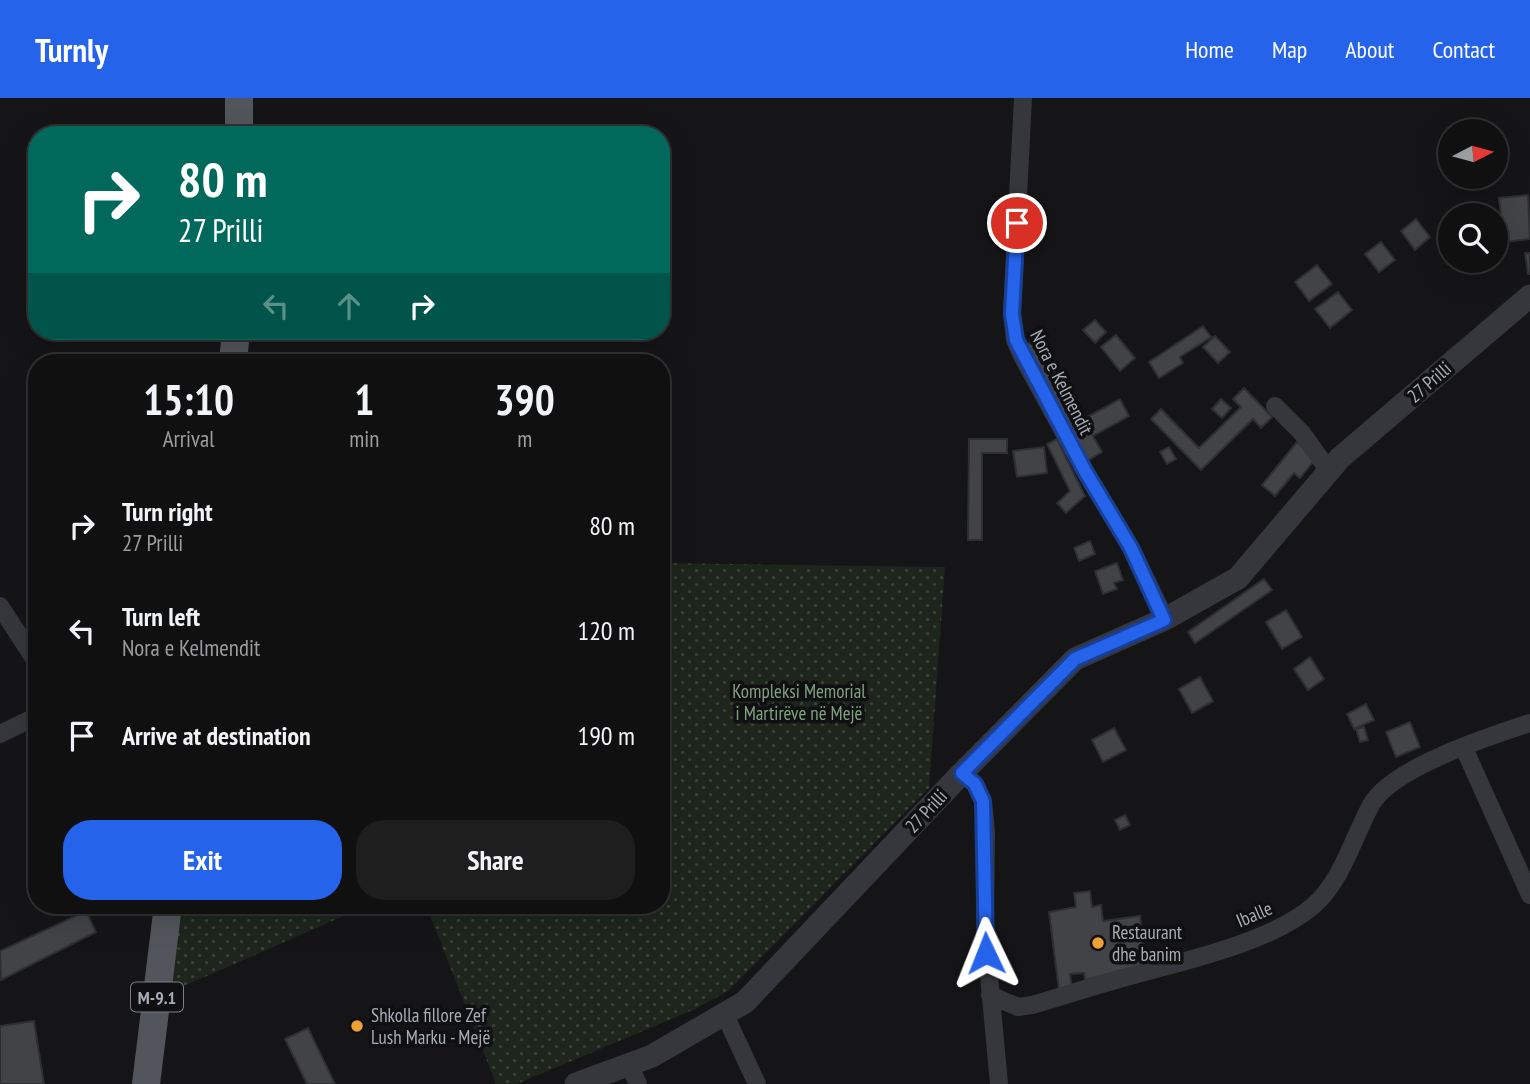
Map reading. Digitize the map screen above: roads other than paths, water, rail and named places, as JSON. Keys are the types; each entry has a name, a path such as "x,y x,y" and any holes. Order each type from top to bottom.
{"main road":[{"path":"239,98 239,126"},
{"name":"M-9.1","path":"146,1084 166,914"}],"street":[{"name":"Nora e Kelmendit","path":"1023,98 1012,314 1016,340 1085,471 1131,548 1164,620"},
{"name":"27 Prilli","path":"576,1084 634,1074 745,1002 962,773 1075,659 1164,620 1238,579 1340,458 1530,296"},
{"path":"1276,406 1302,433 1329,471"},
{"path":"0,607 28,649"},
{"path":"0,734 28,720"},
{"name":"Iballe","path":"990,995 1018,1007 1032,1005 1216,952 1286,923 1313,906 1325,892 1380,793 1405,775 1464,748 1530,723"},
{"path":"1464,748 1530,895"},
{"path":"962,773 975,784 983,801 986,831 985,932 999,1084"},
{"path":"725,1015 757,1084"}],"place":[{"name":"Restaurant dhe banim","path":"1098,943"},
{"name":"Shkolla fillore Zef Lush Marku - Mejë","path":"357,1026"}],"park label":[{"name":"Kompleksi Memorial i Martirëve në Mejë","path":"799,702"}]}
